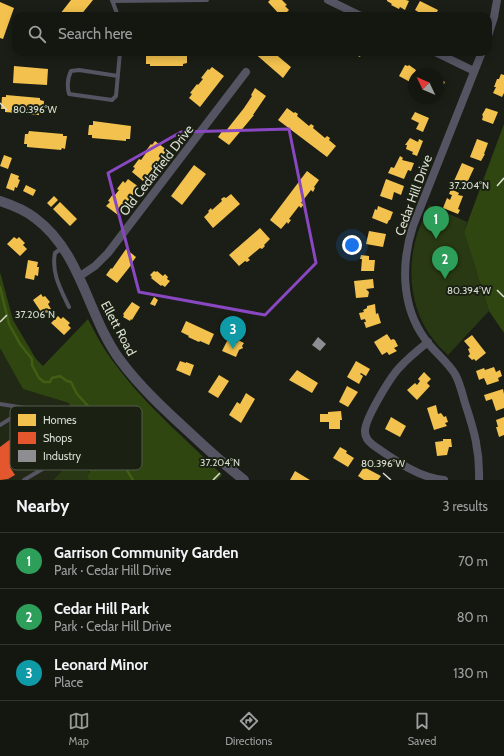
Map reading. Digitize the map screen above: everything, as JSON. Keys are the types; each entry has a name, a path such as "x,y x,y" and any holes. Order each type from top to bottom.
{"street":[{"path":"328,0 353,12"},
{"path":"492,23 497,0"},
{"path":"443,56 474,71"},
{"name":"Cedar Hill Drive","path":"479,480 479,453 475,432 458,382 449,366 428,342 416,324 408,299 405,277 406,253 413,226 480,56"},
{"name":"Old Cedarfield Drive","path":"80,276 95,266 108,253 246,72"},
{"name":"Ellett Road","path":"0,201 17,207 36,218 53,234 63,247 80,276 103,331 126,368 167,412 244,480"},
{"path":"428,342 400,366 390,378 367,422 365,433 368,442 372,446 412,470 433,478 444,480"}],"lane":[{"path":"116,12 112,1 207,0"},
{"path":"118,76 79,70 71,71 67,85 69,94 112,100 116,96 118,76 120,56"},
{"path":"63,247 55,253 54,267 55,277 69,308"},
{"path":"0,404 13,406"},
{"path":"0,425 10,418"},
{"path":"24,480 41,470"}],"highlighted area":[{"path":"289,129 316,263 265,315 139,292 108,173 181,132"}],"shaded area":[{"path":"0,348 23,389 69,403 70,406 10,406 10,470 63,470 53,480 0,480"}],"green space":[{"path":"504,124 504,333 489,311 464,232"},
{"path":"429,205 467,222 464,232 489,311 448,355 436,343 426,328 420,317 413,293 411,267 415,242"},
{"path":"0,272 13,320 36,359 43,366 88,319 107,353 139,394 222,475 217,480 89,480 87,477 90,472 88,470 142,470 142,406 70,406 69,403 23,389 0,348"},
{"path":"63,470 87,470 90,473 87,477 89,480 53,480"}],"building: Homes":[{"path":"71,0 93,0 83,12 62,12"},
{"path":"270,0 282,0 287,5 285,6 289,10 287,12 277,12 268,2"},
{"path":"387,0 409,1 405,10 391,5 392,4"},
{"path":"420,1 438,10 437,12 418,12 415,10"},
{"path":"0,2 14,8 3,39 0,38"},
{"path":"146,56 187,56 187,63 183,64 183,66 150,66 150,64 146,64"},
{"path":"258,56 278,56 291,67 283,78"},
{"path":"405,65 409,65 413,68 408,68 408,81 399,76"},
{"path":"14,66 48,69 47,85 13,83"},
{"path":"212,67 224,76 200,107 189,98 192,94 190,93 203,79 201,78 208,69 209,70"},
{"path":"501,74 504,75 504,93 502,97 493,93 496,87 494,87 497,79 499,79"},
{"path":"255,88 266,96 254,115 229,145 218,137 223,130 225,132 244,108 252,96 251,95"},
{"path":"6,95 40,98 40,100 44,101 43,113 39,112 39,115 5,112 5,109 1,109 2,97 6,97"},
{"path":"287,108 298,114 297,116 309,126 311,124 314,126 313,128 325,138 327,136 330,138 329,140 336,146 327,157 278,120"},
{"path":"486,108 498,112 493,124 482,120 482,115"},
{"path":"415,112 429,118 423,132 416,129 419,123 411,119"},
{"path":"93,121 131,126 130,139 126,139 126,141 92,138 92,135 88,135 89,125 93,125"},
{"path":"29,131 63,134 63,136 67,136 65,149 62,148 61,150 27,147 27,144 24,144 25,134 28,134"},
{"path":"410,138 418,142 419,139 423,141 417,156 412,154 413,152 406,149 407,145 405,145"},
{"path":"477,139 488,143 481,161 470,157"},
{"path":"155,141 167,150 143,181 132,172 135,168 133,167 139,159 141,160 146,153 145,152"},
{"path":"4,155 12,158 8,169 0,166"},
{"path":"400,156 403,158 402,160 414,163 411,171 408,170 404,179 388,173 391,167 394,168"},
{"path":"462,163 474,168 467,183 463,182 462,184 454,181"},
{"path":"194,165 206,174 182,205 171,196"},
{"path":"307,171 319,180 314,187 313,192 311,190 301,203 304,204 301,208 299,206 289,219 291,220 288,224 287,222 281,229 270,220"},
{"path":"11,173 19,176 18,179 20,180 14,191 6,188"},
{"path":"128,179 139,187 118,215 106,206 110,202 108,201 113,194 115,195 119,190 117,189 123,181 125,183"},
{"path":"386,179 404,186 401,195 394,192 392,200 380,196"},
{"path":"26,185 36,190 33,196 23,191"},
{"path":"451,189 459,193 458,195 463,196 458,209 460,210 458,214 443,208 447,198 450,200 452,195 449,194"},
{"path":"231,194 240,204 213,228 204,217 211,208 212,210 222,201 221,199 224,197 226,198"},
{"path":"54,196 58,200 51,207 47,203"},
{"path":"60,202 77,219 70,226 53,209"},
{"path":"378,206 393,212 387,224 372,218 375,209 377,210"},
{"path":"260,228 270,239 262,249 260,248 248,258 250,260 247,262 245,261 239,266 229,255"},
{"path":"369,231 386,234 383,247 366,244"},
{"path":"14,237 17,239 19,237 25,243 23,245 27,249 20,256 7,244"},
{"path":"126,249 136,257 117,283 106,275"},
{"path":"361,255 369,256 369,260 375,260 374,271 361,271"},
{"path":"28,260 38,262 38,276 35,275 34,280 25,278"},
{"path":"154,271 157,271 163,276 165,274 168,277 167,279 170,281 165,287 162,285 161,286 151,278 152,277 150,275"},
{"path":"373,279 374,288 366,289 369,292 368,297 356,298 354,281"},
{"path":"41,294 50,302 48,304 51,309 43,315 33,300"},
{"path":"154,297 158,300 155,306 150,304"},
{"path":"132,302 140,307 130,321 123,317 123,314"},
{"path":"375,304 376,314 378,313 381,323 366,328 364,322 366,322 365,319 361,320 359,313 364,312 363,310 367,308 367,306"},
{"path":"58,316 61,319 63,317 70,323 68,325 71,328 64,335 51,323"},
{"path":"186,321 214,334 209,345 188,337 189,336 181,332"},
{"path":"387,334 391,340 395,340 398,346 394,348 397,351 389,355 387,352 382,355 374,342"},
{"path":"472,335 486,353 476,361 474,359 472,360 468,356 470,354 468,349 470,348 464,341"},
{"path":"228,339 237,343 238,340 244,343 242,346 243,348 239,350 236,357 222,351"},
{"path":"180,361 194,365 190,376 176,370"},
{"path":"356,361 370,369 366,376 361,373 360,374 363,376 359,384 347,377"},
{"path":"494,367 496,372 500,370 502,376 498,378 499,381 487,385 484,378 479,380 476,371"},
{"path":"297,370 318,383 312,393 289,380"},
{"path":"424,372 431,379 427,383 430,386 417,400 407,390 415,383 417,385 420,381 418,379"},
{"path":"219,375 229,381 218,398 208,392"},
{"path":"347,386 358,392 348,407 339,402"},
{"path":"503,389 504,408 496,411 492,399 486,401 484,395"},
{"path":"246,393 255,399 241,423 229,415 237,402 240,404"},
{"path":"436,405 438,414 441,413 444,417 446,416 448,422 445,423 447,426 434,430 427,408"},
{"path":"341,411 342,420 340,420 340,429 329,429 329,422 320,422 320,414"},
{"path":"391,417 406,426 400,437 385,429"},
{"path":"504,417 504,435 499,437 496,427 498,427 496,420"},
{"path":"443,439 451,439 452,447 449,447 447,455 437,456 435,442 443,441"},
{"path":"340,447 354,458 348,467 333,458"},
{"path":"364,467 381,476 378,480 364,480 358,476"},
{"path":"295,471 310,480 290,480"}],"building: Shops":[{"path":"10,440 10,470 12,470 15,475 8,479 0,480 0,447"}],"building: Industry":[{"path":"318,337 326,344 320,351 312,345"}],"waterway":[{"path":"0,287 9,324 20,344 32,359 32,365 39,378 44,382 50,382 52,378 60,376 71,382 77,394 88,406"},
{"path":"127,470 133,480"}],"place":[{"name":"Garrison Community Garden","path":"436,239"},
{"name":"Cedar Hill Park","path":"445,279"},
{"name":"Leonard Minor","path":"233,349"}]}
